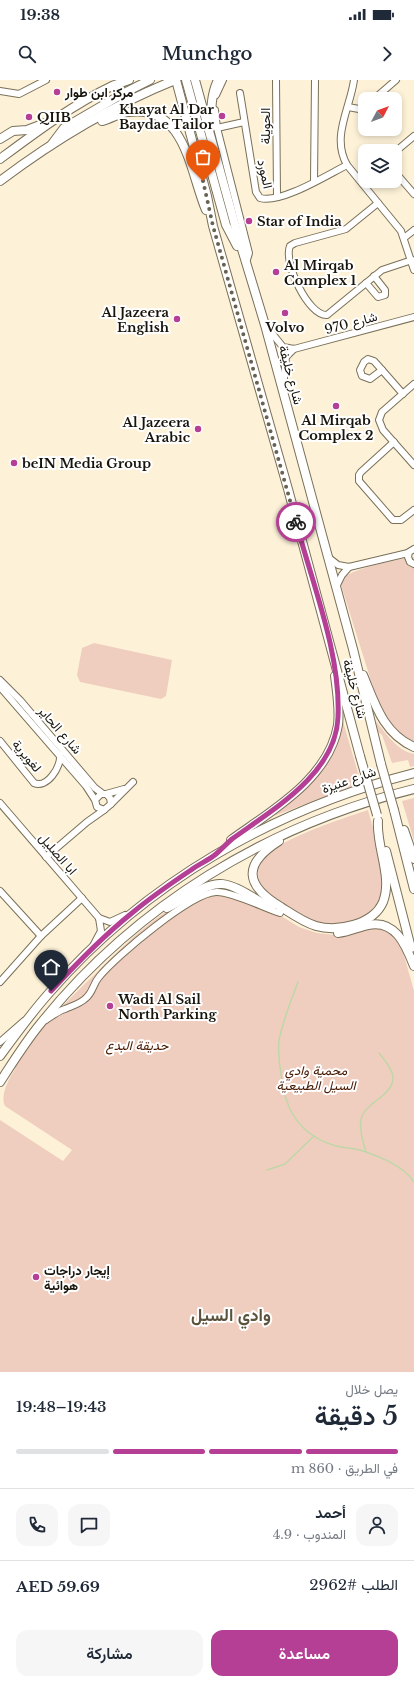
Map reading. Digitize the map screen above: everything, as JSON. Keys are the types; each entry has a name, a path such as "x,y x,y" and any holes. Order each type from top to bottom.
{"main road":[{"path":"0,160 53,122 115,83 129,80"},
{"path":"52,144 64,128 124,93 150,80"},
{"path":"0,181 52,144 137,97 176,80"},
{"name":"شارع خليفة","path":"176,80 207,196 213,226 333,653 414,958"},
{"path":"186,80 226,225 246,263"},
{"name":"شارع خليفة","path":"195,80 283,390 325,554 353,649 414,889"},
{"path":"210,137 210,108 213,92 218,80"},
{"path":"93,121 104,120 122,113 133,112 155,116 166,122 180,137 186,150 204,206 213,226"},
{"path":"0,139 13,130 24,130 44,123 53,122"},
{"path":"353,649 382,719 395,735 414,747"},
{"path":"216,854 231,840 294,793 318,768 327,753 335,737 338,717 333,653"},
{"name":"شارع عنيزة","path":"0,1056 55,986 92,948 131,913 180,877 216,854 264,828 310,806 369,785 414,773"},
{"name":"شارع عنيزة","path":"0,1082 41,1022 79,980 101,958 152,914 179,894 225,864 257,846 304,824 365,802 414,789"},
{"path":"402,792 414,792"},
{"path":"394,812 402,825 414,859"},
{"path":"304,824 268,848 258,857 253,869 255,886 267,899 302,920 322,927 337,927 354,924 366,918 377,910 382,902 385,881 378,838 377,818"},
{"path":"152,914 202,888 217,883 233,885 301,926 321,932 346,932 373,924 386,926 402,939 414,966"}],"street":[{"path":"0,91 19,94 46,80"},
{"name":"شارع خليفة","path":"223,80 215,104 217,128 249,253 246,263"},
{"name":"الحويلة","path":"276,80 277,196"},
{"path":"314,182 315,80"},
{"path":"354,80 340,138 342,154 347,165 397,225 404,238 414,270"},
{"path":"380,92 388,82 396,80"},
{"name":"المورد","path":"240,93 257,196 263,198 297,191 347,165"},
{"path":"348,107 358,108"},
{"path":"217,128 244,122"},
{"path":"402,146 414,136"},
{"path":"402,180 414,194"},
{"path":"378,203 346,229 295,243 290,246 289,250 296,285 321,314 330,313 382,270 412,260"},
{"path":"404,238 414,230"},
{"path":"366,283 378,297 383,297 386,295 385,290 374,276"},
{"name":"شارع 970","path":"294,349 414,317"},
{"path":"265,325 279,343 286,348 294,349"},
{"path":"279,343 285,364"},
{"path":"283,390 286,357 294,349"},
{"path":"382,370 403,394"},
{"path":"414,384 379,417 381,426 414,465"},
{"path":"394,442 361,472 359,478 394,520 401,520 414,510"},
{"path":"325,554 338,565 349,567 408,553 414,549"},
{"path":"408,553 409,560 414,564"},
{"path":"335,589 339,579 349,567"},
{"name":"شارع الحاير","path":"0,680 20,700 95,788 104,794"},
{"name":"شارع الحاير","path":"0,687 60,755 95,801"},
{"name":"لغويرية","path":"0,741 34,783 42,784 57,770 60,765 60,755"},
{"name":"لغويرية","path":"57,770 72,770"},
{"path":"46,857 87,822 111,804 133,782"},
{"path":"87,822 98,795 125,789"},
{"path":"104,794 110,798 111,804"},
{"path":"95,801 97,807 104,810"},
{"name":"ابا الصليل","path":"0,803 99,918"},
{"path":"0,814 6,810"},
{"path":"0,891 42,936"},
{"name":"شارع عنيزة","path":"41,1022 64,1009 84,1001 92,992 99,977 133,945 166,919 203,896 217,892 226,893 280,913"},
{"path":"0,903 5,897"},
{"path":"0,982 42,936 82,898"},
{"path":"92,948 101,932 99,918 110,922 131,913"},
{"name":"شارع عنيزة","path":"0,1042 30,1016"}],"green space":[{"path":"414,557 414,743 400,736 382,716 341,585 345,577 349,574 367,567"},
{"path":"94,643 172,660 166,696 161,699 80,682 77,675 82,648"},
{"path":"342,718 361,783 274,816 312,781"},
{"path":"376,721 398,746 414,754 414,766 410,767 408,760 392,763 382,735 378,732"},
{"path":"414,798 414,841 402,801"},
{"path":"368,810 379,852 383,875 383,885 382,894 379,901 365,915 348,923 335,925 322,924 292,910 275,900 264,891 260,884 258,872 262,860 269,852 311,830"},
{"path":"217,885 251,897 299,927 317,933 335,935 384,927 400,941 414,991 414,1372 0,1372 0,1120 63,1161 72,1150 5,1106 3,1098 7,1083 18,1060 44,1026 64,1004 119,951 144,928 168,910 188,898"}],"waterway":[{"path":"298,982 279,1040 279,1061 283,1087 290,1110 303,1128 312,1135 336,1146 360,1150 382,1158 397,1166 414,1182"},
{"path":"366,1152 362,1139 362,1116 365,1111 390,1088 393,1077 389,1066 379,1053"},
{"path":"267,1170 285,1164 314,1136"}],"way so far":[{"path":"203,181 211,211 213,226 296,522"}],"place":[{"name":"مركز ابن طوار","path":"57,92"},
{"name":"Khayat Al Dar Baydae Tailor","path":"222,116"},
{"name":"QIIB","path":"29,117"},
{"name":"Star of India","path":"249,221"},
{"name":"Al Mirqab Complex 1","path":"276,272"},
{"name":"Volvo","path":"285,313"},
{"name":"Al Jazeera English","path":"177,319"},
{"name":"Al Mirqab Complex 2","path":"336,406"},
{"name":"Al Jazeera Arabic","path":"198,429"},
{"name":"beIN Media Group","path":"14,463"},
{"name":"Wadi Al Sail North Parking","path":"110,1006"},
{"name":"إيجار دراجات هوائية","path":"36,1277"}],"district":[{"name":"وادي السيل","path":"231,1315"}],"route":[{"path":"51,991 92,948 131,913 180,877 216,854 231,840 266,816 294,793 318,768 327,753 335,737 338,725 333,653 296,522"}],"park label":[{"name":"حديقة البدع","path":"137,1045"},
{"name":"محمية وادي السيل الطبيعية","path":"316,1078"}]}
